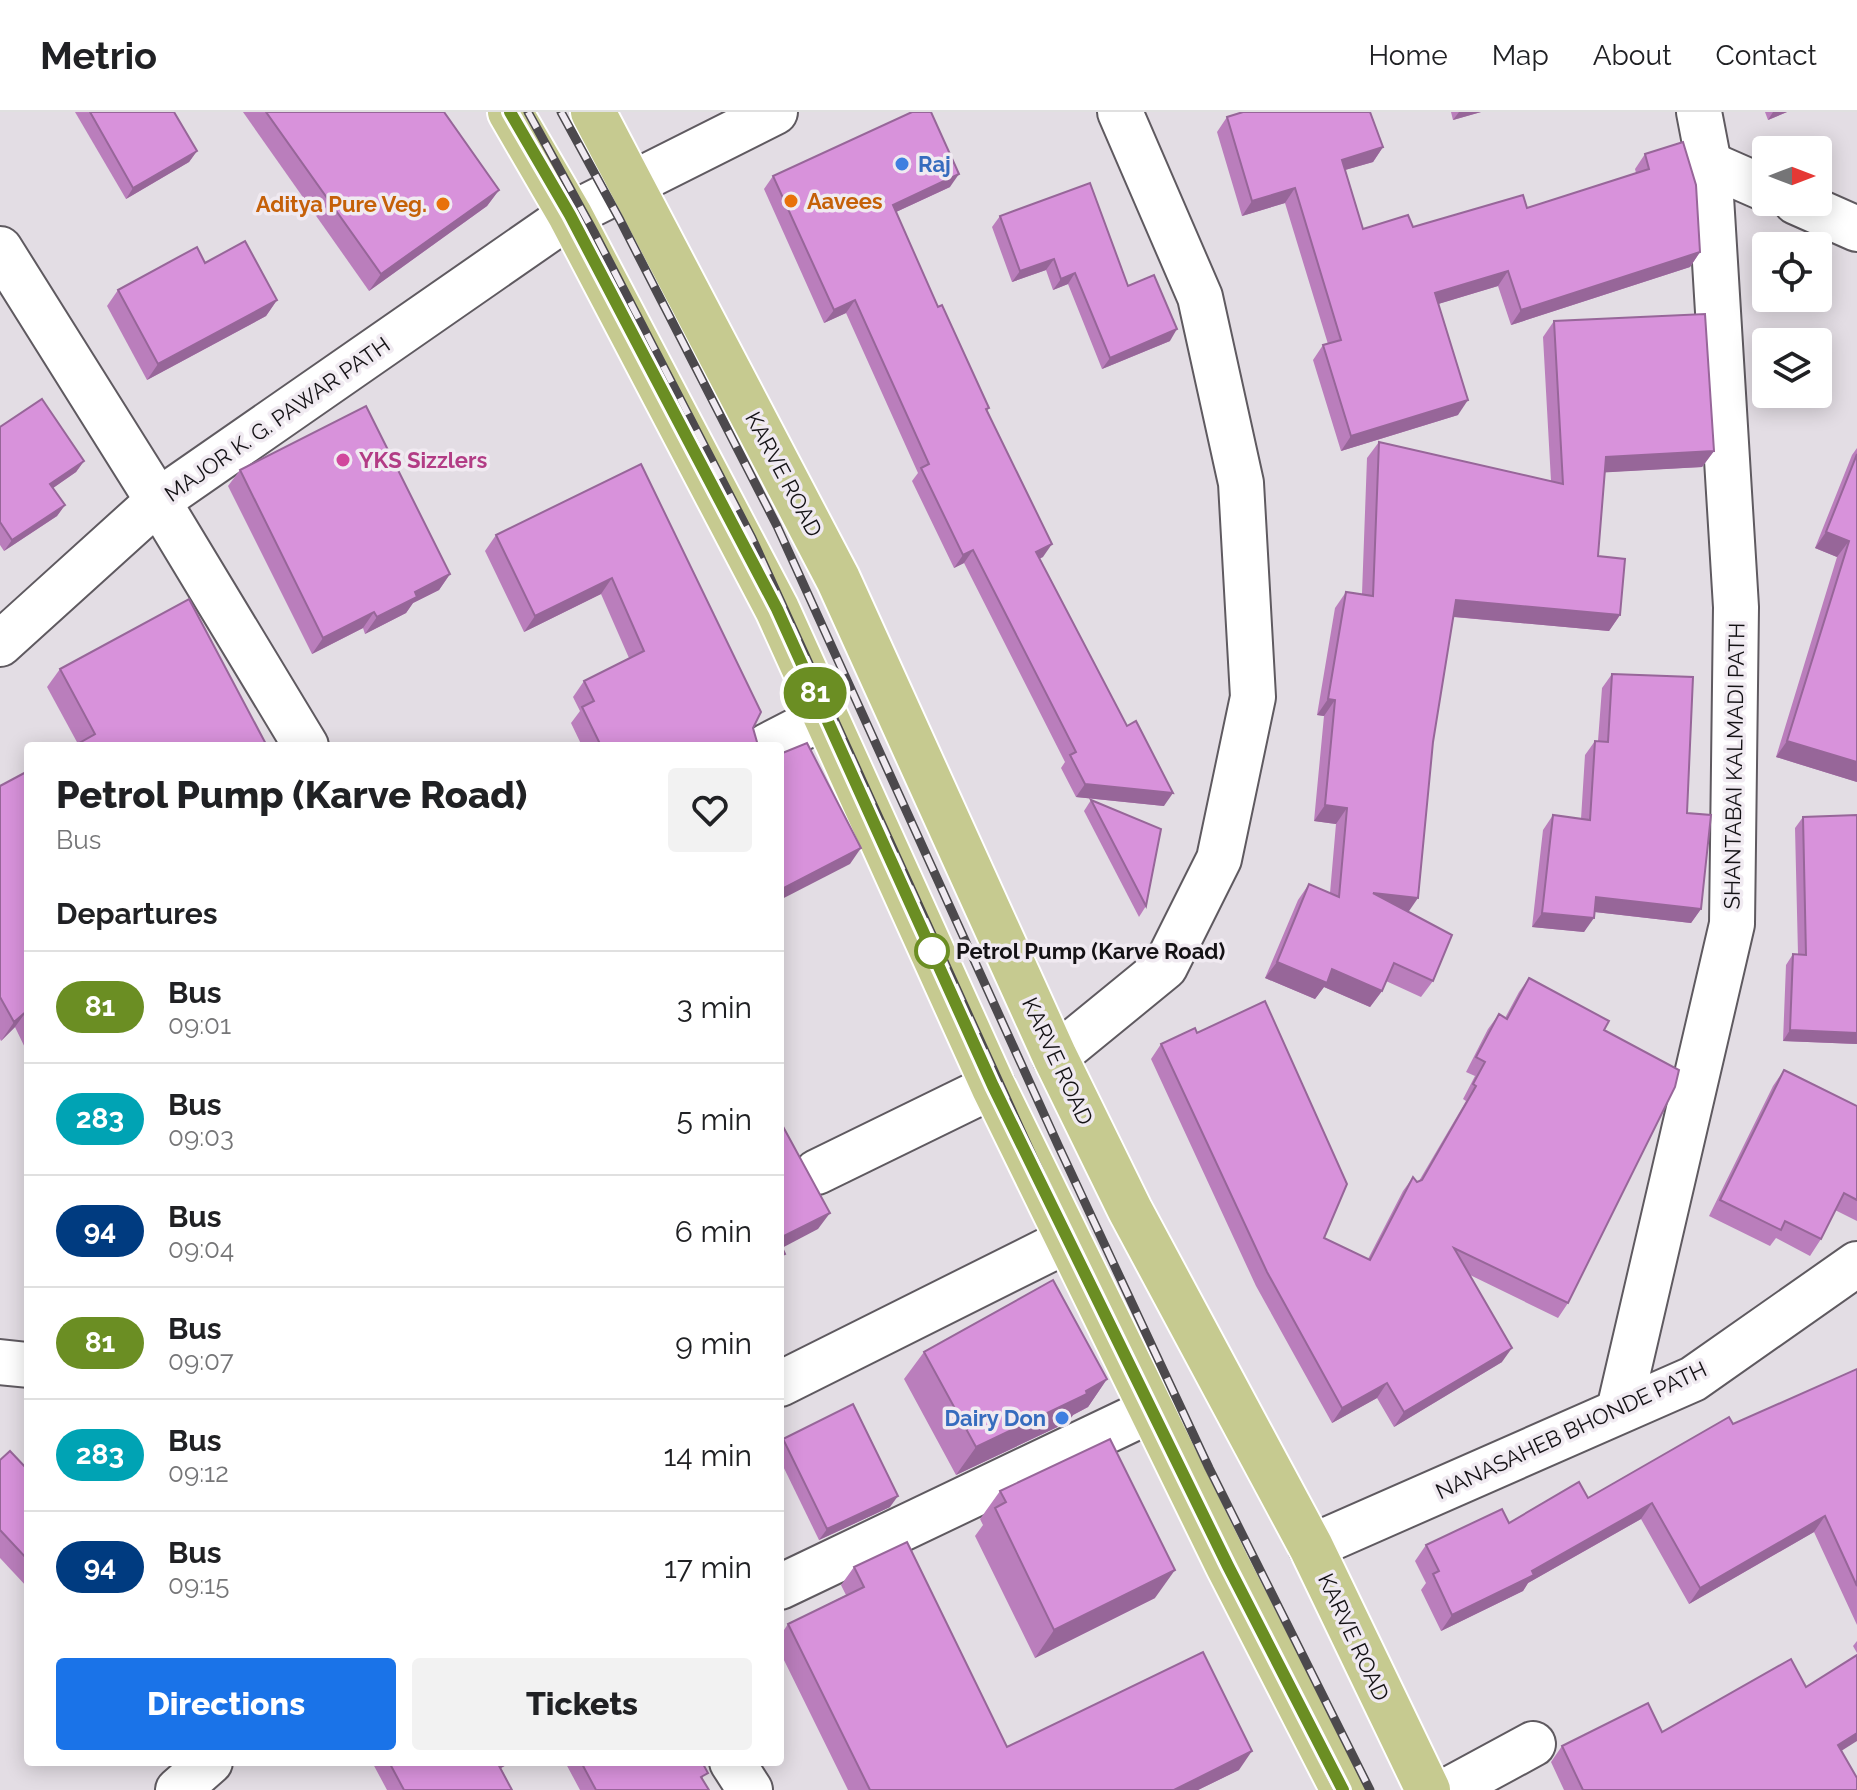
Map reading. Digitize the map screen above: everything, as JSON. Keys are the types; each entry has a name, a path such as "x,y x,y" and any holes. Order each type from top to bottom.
{"main road":[{"path":"510,112 570,215 777,609 993,1086 1151,1410 1343,1790"},
{"name":"KARVE ROAD","path":"593,112 838,579 1055,1057 1130,1210 1311,1547 1428,1790"}],"street":[{"name":"MAJOR K. G. PAWAR PATH","path":"0,644 158,501 570,215 775,112"},
{"path":"1055,1057 1165,967 1219,859 1253,697 1241,483 1200,297 1120,112"},
{"name":"SHANTABAI KALMADI PATH","path":"1619,1410 1732,924 1736,607 1709,164 1699,112"},
{"path":"1709,164 1752,183"},
{"path":"1828,216 1857,229"},
{"path":"0,249 158,501 304,742"},
{"path":"775,742 825,716"},
{"path":"817,1172 993,1086"},
{"path":"784,1382 1068,1240"},
{"name":"NANASAHEB BHONDE PATH","path":"1311,1547 1693,1379 1857,1264"},
{"path":"0,1362 24,1365"},
{"path":"784,1585 1151,1410"},
{"path":"1448,1790 1533,1744"},
{"path":"178,1790 205,1766"},
{"path":"735,1766 750,1790"}],"building":[{"path":"90,112 174,112 197,151 133,188"},
{"path":"266,112 444,112 499,190 381,274"},
{"path":"912,112 931,112 959,174 893,205 938,307 942,305 989,408 986,409 1052,544 1036,552 1127,726 1136,721 1173,793 1085,784 1070,755 1076,752 973,550 963,555 921,468 929,464 855,300 834,310 773,176"},
{"path":"1243,112 1370,112 1383,147 1342,160 1363,229 1408,215 1413,227 1523,195 1527,208 1649,169 1645,154 1683,142 1696,185 1700,252 1521,310 1508,271 1435,293 1468,400 1351,436 1323,345 1341,340 1295,188 1252,201 1227,117"},
{"path":"1090,183 1128,286 1154,275 1177,329 1110,358 1075,273 1061,279 1054,259 1020,271 1000,216"},
{"path":"245,241 277,300 158,364 118,290 197,247 205,263"},
{"path":"1705,314 1714,451 1606,457 1598,556 1625,559 1620,615 1456,600 1433,742 1418,898 1373,893 1452,935 1433,981 1394,963 1382,991 1332,969 1327,983 1277,962 1309,884 1339,897 1347,808 1325,805 1335,700 1328,699 1346,592 1373,596 1379,442 1563,484 1554,321"},
{"path":"42,399 84,461 50,484 65,505 12,540 0,522 0,427"},
{"path":"366,406 450,574 415,592 417,597 377,617 374,612 323,638 240,470"},
{"path":"1857,454 1857,762 1787,741 1849,541 1826,532"},
{"path":"641,464 761,712 753,728 757,742 599,742 582,707 594,701 584,681 644,651 612,578 535,616 496,535"},
{"path":"189,599 265,742 81,742 95,734 60,669"},
{"path":"1612,674 1693,677 1687,813 1711,815 1701,909 1596,897 1594,918 1542,913 1553,815 1590,820 1595,741 1608,742"},
{"path":"807,743 861,848 784,888 784,752"},
{"path":"24,773 24,1013 14,1022 0,997 0,786"},
{"path":"1091,800 1161,829 1146,906"},
{"path":"1857,815 1857,1033 1790,1030 1793,954 1806,955 1803,817"},
{"path":"1529,978 1609,1021 1604,1030 1679,1070 1675,1087 1568,1303 1454,1248 1512,1348 1404,1412 1387,1383 1342,1408 1267,1272 1161,1044 1195,1028 1197,1033 1265,1001 1347,1184 1324,1238 1370,1260 1413,1177 1417,1182 1422,1180 1476,1086 1473,1084 1485,1062 1476,1057 1499,1014 1507,1019"},
{"path":"1784,1070 1857,1106 1857,1200 1844,1193 1821,1239 1785,1221 1781,1230 1720,1200"},
{"path":"784,1128 830,1213 784,1236"},
{"path":"1053,1280 1107,1379 1086,1391 1087,1394 976,1447 924,1352"},
{"path":"1857,1369 1857,1586 1825,1516 1700,1588 1652,1503 1532,1571 1534,1575 1452,1615 1433,1574 1439,1571 1426,1545 1502,1509 1509,1523 1579,1482 1588,1498 1729,1417 1733,1424"},
{"path":"853,1404 898,1496 827,1529 784,1438"},
{"path":"1110,1439 1175,1570 1054,1630 995,1508 1006,1502 1000,1491"},
{"path":"10,1451 24,1466 24,1556 0,1530 0,1460"},
{"path":"907,1542 1007,1747 1203,1652 1252,1751 1174,1790 870,1790 788,1624 864,1587 854,1567"},
{"path":"1857,1655 1857,1733 1838,1745 1857,1778 1857,1790 1583,1790 1562,1746 1648,1703 1662,1732 1791,1659 1806,1687"},
{"path":"391,1766 499,1766 512,1790 404,1790"},
{"path":"583,1766 704,1766 708,1773 701,1777 709,1790 596,1790"}],"railway":[{"path":"528,112 595,234 752,538 1184,1481 1338,1790"},
{"path":"561,112 777,526 1058,1145 1209,1468 1370,1790"}],"bus line":[{"name":"81","path":"510,112 570,215 777,609 993,1086 1228,1566 1343,1790"}],"place":[{"name":"Raj","path":"902,164"},
{"name":"Aavees","path":"791,201"},
{"name":"Aditya Pure Veg.","path":"443,204"},
{"name":"YKS Sizzlers","path":"343,460"},
{"name":"Petrol Pump (Karve Road)","path":"932,951"},
{"name":"Dairy Don","path":"1062,1418"}]}
